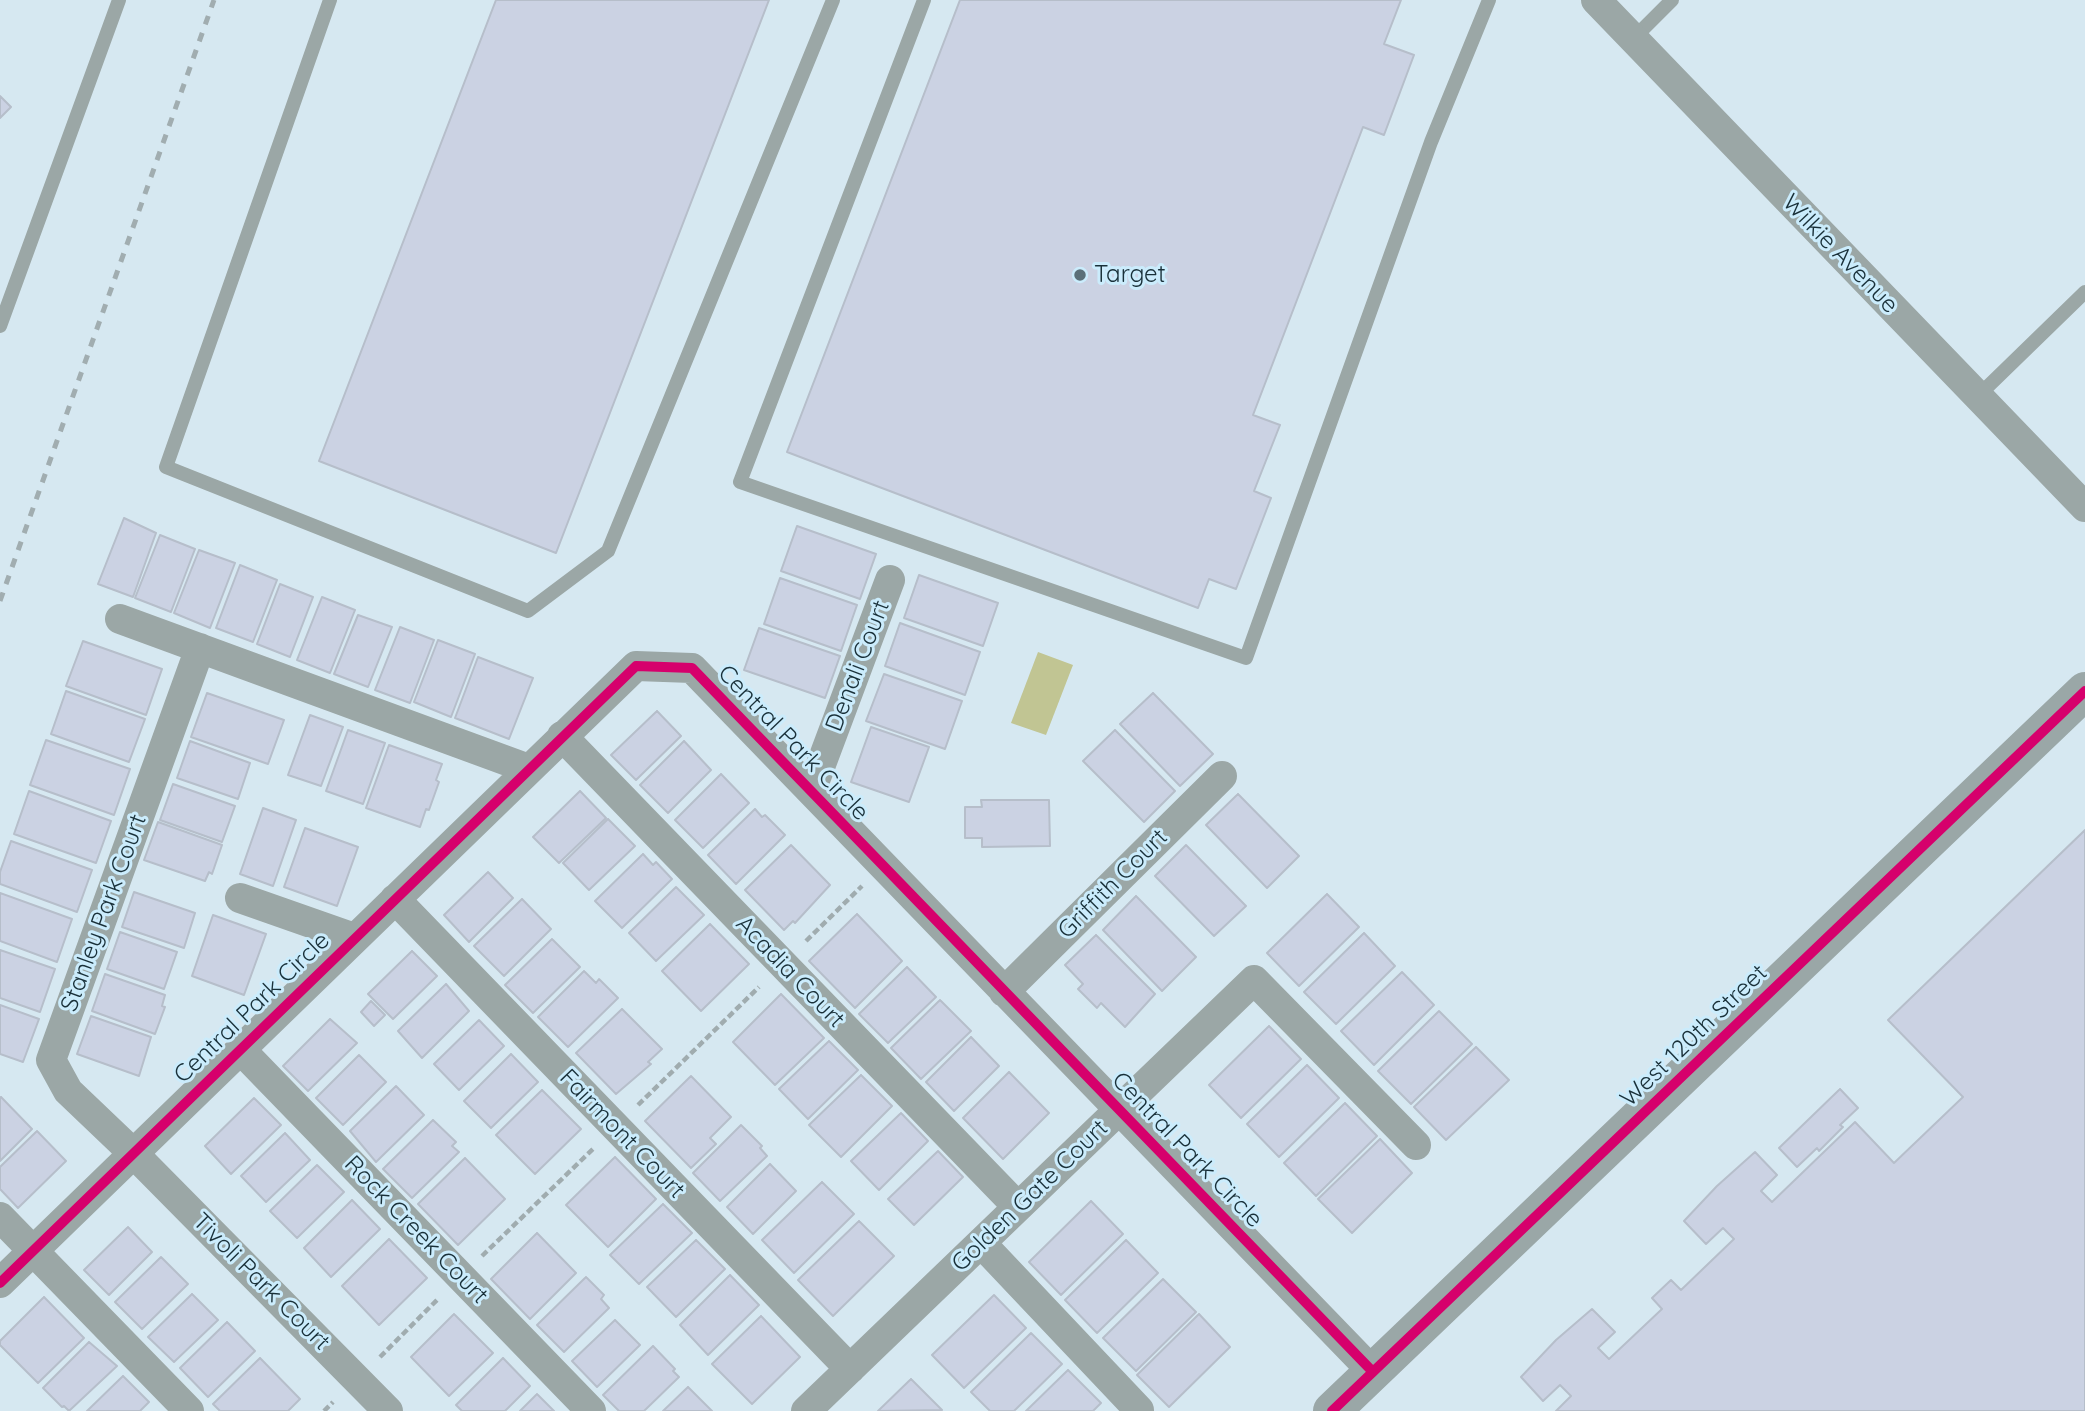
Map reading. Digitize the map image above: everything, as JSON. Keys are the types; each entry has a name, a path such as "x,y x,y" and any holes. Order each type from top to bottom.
{"street":[{"name":"Wilkie Avenue","path":"1596,0 2085,507"},
{"name":"Denali Court","path":"811,791 890,580"},
{"path":"120,619 529,769"},
{"name":"Stanley Park Court","path":"133,1153 68,1091 51,1060 200,648"},
{"name":"Central Park Circle","path":"0,1283 636,666 692,668 1373,1372"},
{"name":"West 120th Street","path":"1332,1411 2085,691"},
{"name":"Acadia Court","path":"562,737 1018,1207"},
{"name":"Griffith Court","path":"1004,992 1222,776"},
{"path":"240,898 354,938"},
{"name":"Fairmont Court","path":"395,899 850,1368"},
{"name":"Golden Gate Court","path":"806,1411 1254,980 1416,1145"},
{"name":"Rock Creek Court","path":"240,1049 591,1411"},
{"name":"Tivoli Park Court","path":"133,1153 388,1411"},
{"path":"0,1217 189,1411"},
{"path":"981,1243 1139,1410"}],"lane":[{"path":"0,326 119,0"},
{"path":"330,0 166,467 528,611 608,551 833,0"},
{"path":"924,0 740,482 1246,658 1431,142 1489,0"},
{"path":"1634,38 1672,0"},
{"path":"1977,397 2085,292"}],"shaded area":[{"path":"1038,652 1073,665 1046,735 1011,723"}],"building":[{"path":"496,0 769,0 556,553 319,461"},
{"name":"Target","path":"960,0 1401,0 1384,44 1414,55 1384,135 1363,127 1253,415 1280,425 1254,491 1271,498 1236,589 1209,579 1198,608 787,452"},
{"path":"0,96 11,107 0,118"},
{"path":"124,518 156,533 133,597 98,584"},
{"path":"797,526 876,554 860,599 781,571"},
{"path":"160,535 195,549 171,612 135,598"},
{"path":"199,550 235,563 210,628 174,613"},
{"path":"240,565 277,580 253,642 216,628"},
{"path":"919,575 998,603 983,646 904,618"},
{"path":"780,578 857,605 841,651 764,624"},
{"path":"280,584 313,597 290,657 257,644"},
{"path":"322,597 355,610 330,673 297,660"},
{"path":"358,615 392,627 368,687 334,674"},
{"path":"900,623 980,652 965,695 885,666"},
{"path":"400,627 434,640 410,703 375,690"},
{"path":"759,628 840,656 825,698 744,670"},
{"path":"438,640 475,654 451,717 414,702"},
{"path":"83,641 162,669 146,715 66,686"},
{"path":"478,657 533,678 509,739 455,718"},
{"path":"884,674 962,701 945,749 866,721"},
{"path":"66,691 145,719 129,762 51,734"},
{"path":"207,693 284,720 268,764 191,737"},
{"path":"1153,693 1213,754 1180,786 1120,724"},
{"path":"657,711 681,736 636,780 611,755"},
{"path":"310,715 343,727 321,786 288,775"},
{"path":"871,727 929,747 909,802 851,782"},
{"path":"348,730 385,743 363,804 326,791"},
{"path":"1115,730 1175,791 1144,822 1083,761"},
{"path":"46,740 130,769 114,815 30,785"},
{"path":"190,741 250,763 238,799 177,778"},
{"path":"684,741 711,770 668,813 640,785"},
{"path":"389,745 442,764 436,780 439,782 420,827 366,808"},
{"path":"721,774 749,803 703,848 675,820"},
{"path":"173,784 235,806 222,842 160,820"},
{"path":"29,791 111,821 96,863 14,834"},
{"path":"580,791 606,818 559,863 533,837"},
{"path":"1238,794 1299,856 1267,888 1206,825"},
{"path":"981,800 1049,800 1050,846 982,847 982,838 965,838 965,807 982,807"},
{"path":"263,808 296,820 273,886 240,874"},
{"path":"755,809 785,835 736,884 708,855"},
{"path":"608,819 635,846 589,890 563,863"},
{"path":"158,822 222,845 212,874 209,872 205,881 144,860"},
{"path":"305,828 358,847 337,906 284,887"},
{"path":"2085,830 2085,1411 1556,1411 1571,1396 1560,1385 1543,1401 1521,1377 1556,1340 1592,1309 1615,1332 1598,1348 1609,1359 1662,1309 1652,1298 1671,1280 1681,1290 1734,1239 1723,1228 1706,1244 1684,1221 1717,1186 1755,1152 1777,1175 1761,1191 1772,1202 1855,1122 1894,1163 1963,1097 1888,1020"},
{"path":"11,841 92,870 77,912 0,884 0,872"},
{"path":"791,845 830,885 795,923 793,921 784,930 745,890"},
{"path":"1186,845 1246,906 1214,936 1155,876"},
{"path":"643,854 653,865 656,862 672,879 622,928 595,901"},
{"path":"488,872 513,898 469,942 444,915"},
{"path":"676,887 704,915 656,961 629,933"},
{"path":"134,892 195,913 184,948 122,927"},
{"path":"0,893 72,919 57,962 0,941"},
{"path":"1327,894 1359,927 1299,986 1267,953"},
{"path":"1136,896 1196,957 1162,991 1103,930"},
{"path":"522,899 551,929 504,976 474,946"},
{"path":"857,914 902,961 855,1008 809,961"},
{"path":"213,915 266,934 244,995 192,976"},
{"path":"710,924 749,964 701,1011 662,971"},
{"path":"120,932 177,952 164,989 107,969"},
{"path":"1364,933 1395,966 1336,1024 1304,992"},
{"path":"1096,935 1155,994 1125,1027 1101,1003 1097,1008 1078,989 1083,984 1065,965"},
{"path":"552,939 580,967 533,1013 505,985"},
{"path":"0,950 55,969 40,1012 0,998"},
{"path":"412,951 437,976 393,1019 368,994"},
{"path":"907,967 936,997 888,1043 859,1014"},
{"path":"584,971 596,983 599,979 618,998 568,1047 538,1017"},
{"path":"1402,972 1434,1005 1374,1065 1341,1031"},
{"path":"105,974 165,995 162,1006 165,1007 155,1034 92,1011"},
{"path":"446,984 469,1011 422,1058 398,1031"},
{"path":"781,994 824,1038 775,1085 733,1042"},
{"path":"940,1000 971,1031 921,1079 891,1048"},
{"path":"371,1001 385,1015 374,1026 361,1012"},
{"path":"0,1005 39,1019 23,1062 0,1054"},
{"path":"622,1009 662,1049 648,1062 651,1064 616,1094 576,1053"},
{"path":"1439,1011 1472,1044 1411,1104 1378,1071"},
{"path":"91,1016 151,1037 139,1076 77,1054"},
{"path":"330,1019 357,1043 308,1091 283,1066"},
{"path":"479,1020 504,1046 459,1090 434,1064"},
{"path":"1269,1026 1301,1059 1241,1118 1209,1085"},
{"path":"971,1037 999,1066 954,1111 926,1082"},
{"path":"829,1041 858,1070 808,1119 779,1089"},
{"path":"1476,1047 1509,1080 1446,1140 1414,1107"},
{"path":"511,1054 538,1082 491,1128 464,1101"},
{"path":"359,1055 386,1082 343,1125 316,1098"},
{"path":"1307,1065 1339,1098 1279,1157 1247,1124"},
{"path":"1009,1072 1049,1113 1003,1159 963,1118"},
{"path":"861,1075 892,1106 841,1157 809,1125"},
{"path":"691,1076 731,1117 710,1138 716,1144 691,1168 645,1121"},
{"path":"396,1086 424,1115 376,1162 350,1131"},
{"path":"1840,1089 1858,1108 1819,1151 1817,1148 1797,1167 1779,1148"},
{"path":"542,1090 581,1129 535,1174 496,1135"},
{"path":"0,1098 32,1129 0,1161"},
{"path":"254,1098 281,1125 231,1174 205,1146"},
{"path":"1345,1103 1377,1136 1316,1196 1284,1163"},
{"path":"901,1113 928,1141 879,1190 851,1161"},
{"path":"433,1120 456,1142 452,1146 459,1152 412,1198 383,1169"},
{"path":"741,1125 762,1146 760,1148 767,1156 720,1201 693,1173"},
{"path":"37,1131 66,1161 18,1208 0,1189 0,1167"},
{"path":"285,1133 310,1160 266,1202 241,1176"},
{"path":"1380,1139 1412,1173 1352,1233 1318,1199"},
{"path":"938,1151 963,1177 914,1225 888,1199"},
{"path":"615,1157 656,1199 608,1247 566,1205"},
{"path":"465,1158 505,1199 458,1245 418,1204"},
{"path":"770,1164 796,1191 753,1234 727,1207"},
{"path":"317,1165 344,1192 297,1238 270,1211"},
{"path":"822,1182 854,1214 794,1273 762,1240"},
{"path":"352,1200 380,1229 331,1277 304,1248"},
{"path":"1091,1201 1123,1234 1061,1295 1029,1262"},
{"path":"663,1204 692,1233 639,1284 610,1255"},
{"path":"859,1221 894,1256 833,1316 798,1280"},
{"path":"128,1227 152,1252 109,1295 84,1270"},
{"path":"537,1233 576,1273 530,1319 491,1279"},
{"path":"389,1239 427,1278 379,1325 342,1286"},
{"path":"696,1240 725,1269 676,1317 647,1287"},
{"path":"1126,1240 1158,1273 1097,1333 1065,1300"},
{"path":"161,1257 188,1284 142,1329 115,1302"},
{"path":"730,1275 759,1305 708,1355 680,1325"},
{"path":"586,1277 604,1295 601,1299 609,1308 564,1352 537,1325"},
{"path":"1163,1279 1196,1312 1136,1371 1103,1338"},
{"path":"192,1294 218,1320 174,1362 148,1337"},
{"path":"994,1295 1026,1328 964,1388 932,1355"},
{"path":"44,1297 84,1338 38,1383 0,1345 0,1341"},
{"path":"454,1314 493,1353 449,1396 411,1357"},
{"path":"1199,1314 1230,1347 1169,1407 1137,1375"},
{"path":"761,1316 800,1357 752,1404 712,1364"},
{"path":"615,1320 640,1345 597,1387 572,1361"},
{"path":"227,1322 255,1351 208,1397 180,1368"},
{"path":"1031,1333 1062,1364 1014,1411 990,1411 971,1392"},
{"path":"89,1342 117,1366 69,1411 43,1388"},
{"path":"653,1346 679,1377 644,1411 619,1411 603,1395"},
{"path":"260,1358 300,1399 288,1411 220,1411 213,1404"},
{"path":"503,1358 530,1386 505,1411 462,1411 456,1405"},
{"path":"1068,1370 1101,1403 1093,1411 1026,1411"},
{"path":"123,1376 149,1402 140,1411 87,1411"},
{"path":"911,1379 942,1410 878,1411"},
{"path":"688,1387 712,1411 663,1411"},
{"path":"537,1394 554,1411 520,1411"}],"railway":[{"path":"0,601 214,0"}],"cycle path":[{"path":"0,1283 636,666 692,668 1373,1372"},
{"path":"1332,1411 2085,691"}],"place":[{"name":"Target","path":"1080,275"}]}
